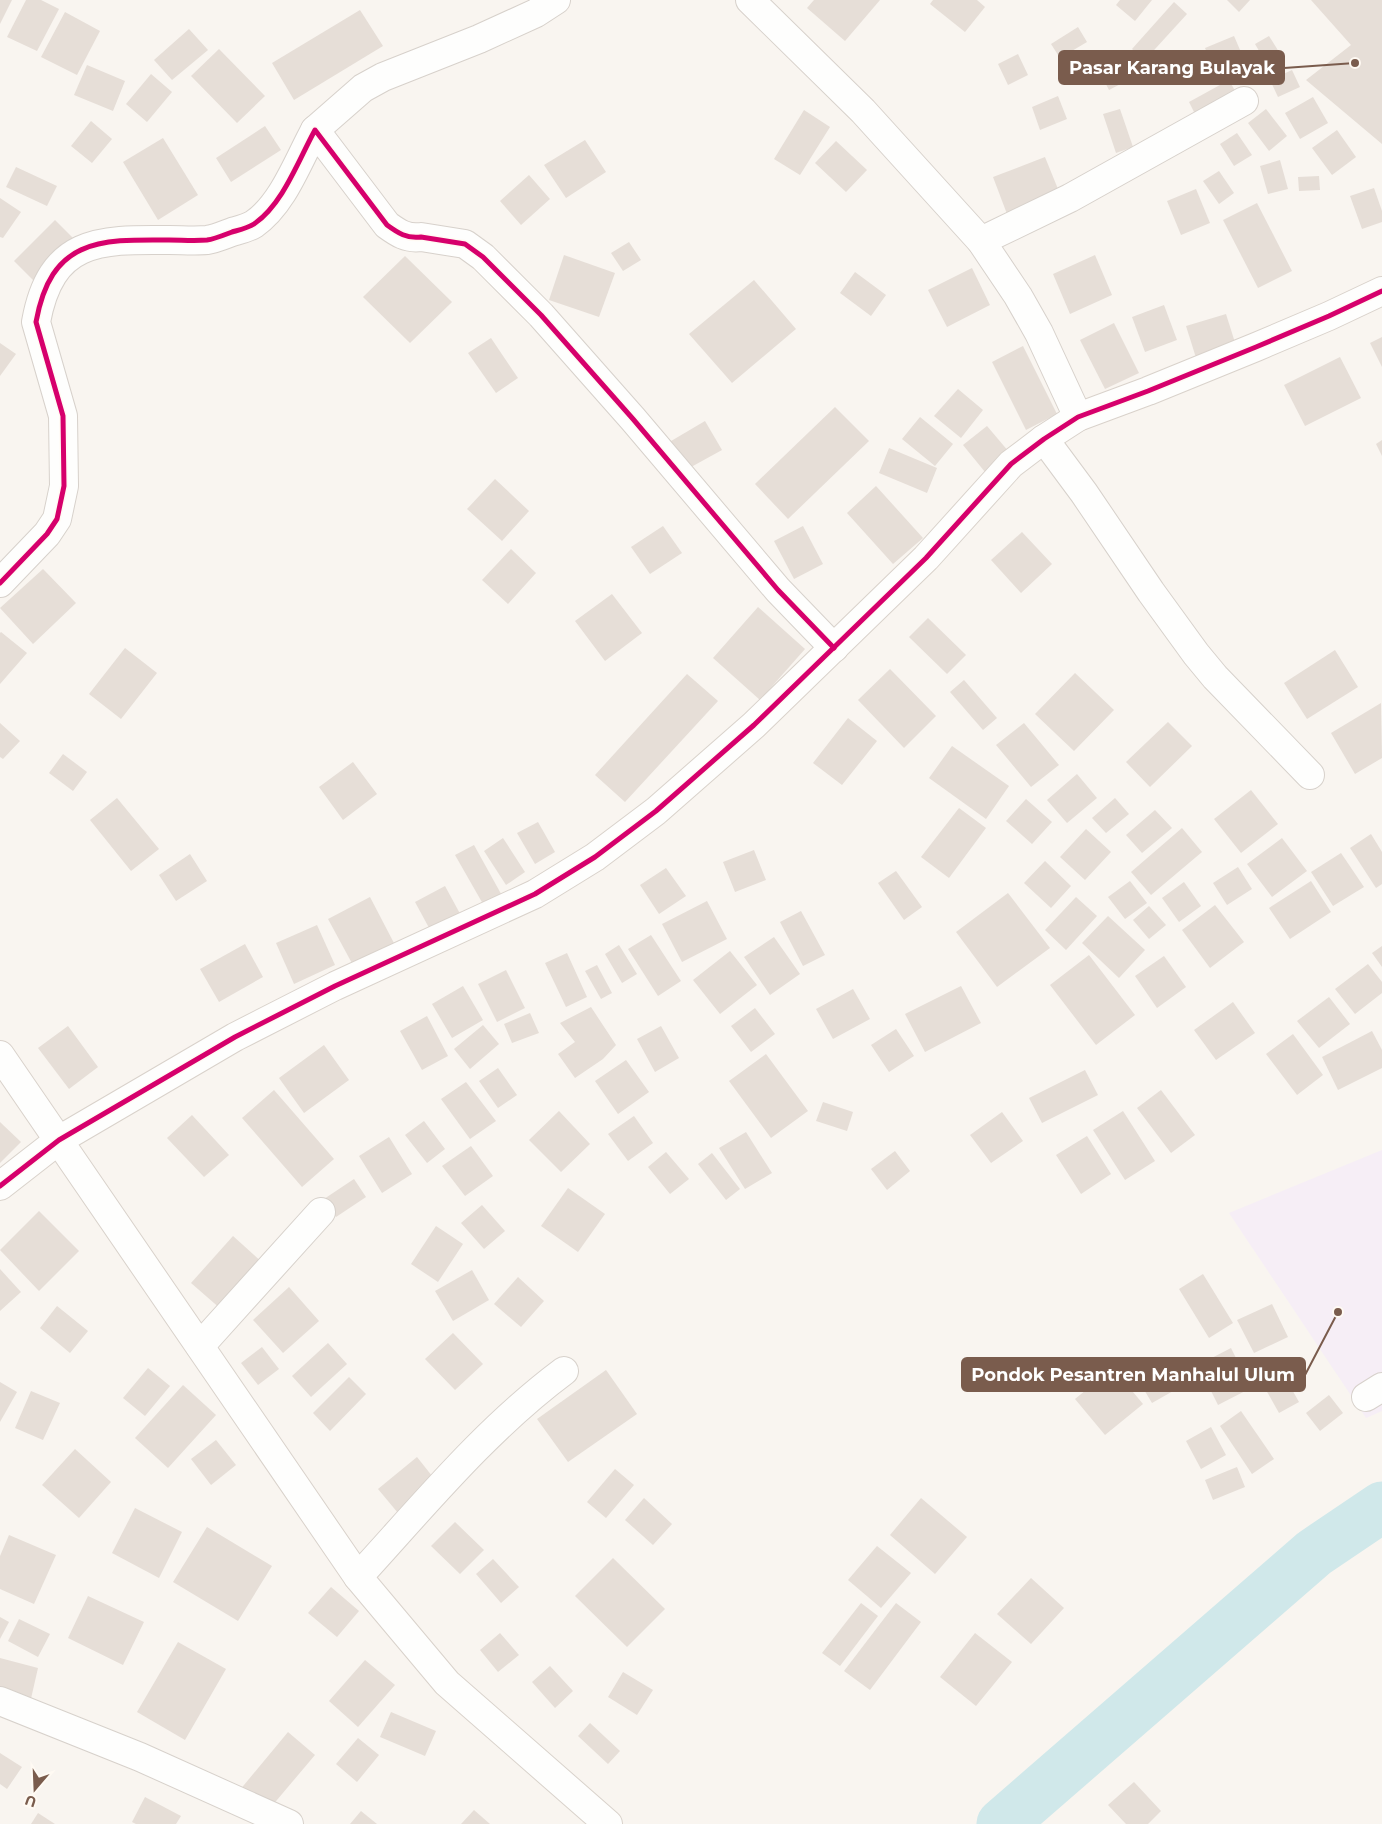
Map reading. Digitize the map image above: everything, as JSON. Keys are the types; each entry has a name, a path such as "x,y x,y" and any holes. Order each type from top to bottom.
{"street":[{"path":"0,583 47,534 57,519 64,486 63,416 36,322 39,307 51,277 60,264 72,254 88,246 129,239 208,240 252,225 275,205 315,130 363,88 383,77 479,39 536,13 556,0"},
{"path":"750,0 863,112 981,241 1018,296 1039,333 1078,418"},
{"path":"981,241 1070,198 1244,101"},
{"path":"315,130 387,225 400,234 413,238 421,237 465,244 483,257 535,308 634,419 778,590 834,648"},
{"path":"0,1186 59,1140 234,1037 335,986 536,894 595,857 656,812 754,725 926,558 1011,464 1044,439 1078,418 1247,351 1382,291"},
{"path":"1044,439 1196,654 1215,677 1310,775"},
{"path":"0,1055 358,1577 447,1683 608,1824"},
{"path":"200,1346 321,1212"},
{"path":"358,1577 509,1415 564,1371"},
{"path":"0,1701 140,1757 289,1824"}],"shaded area":[{"path":"1382,1150 1382,1411 1366,1418 1229,1213"}],"building":[{"path":"0,0 12,0 0,24"},
{"path":"26,0 41,0 59,9 37,51 7,37"},
{"path":"814,0 880,0 845,41 807,8"},
{"path":"933,0 977,0 985,7 965,32 930,4"},
{"path":"1120,0 1152,0 1135,21 1116,5"},
{"path":"1227,0 1250,0 1239,12"},
{"path":"1311,0 1382,0 1382,144 1306,80 1351,45"},
{"path":"1174,2 1187,14 1145,60 1132,49"},
{"path":"360,10 383,46 294,100 272,63"},
{"path":"65,12 100,31 77,75 41,57"},
{"path":"1078,27 1087,42 1060,58 1051,44"},
{"path":"189,29 208,50 172,80 154,60"},
{"path":"1234,36 1247,66 1218,78 1205,48"},
{"path":"1269,36 1284,60 1269,68 1255,44"},
{"path":"219,49 265,96 237,123 191,76"},
{"path":"1018,54 1028,75 1008,85 998,64"},
{"path":"1120,55 1132,78 1109,90 1097,67"},
{"path":"87,65 125,81 113,111 74,95"},
{"path":"1292,70 1300,87 1278,97 1270,80"},
{"path":"151,74 172,92 147,122 126,104"},
{"path":"1229,80 1239,98 1198,120 1189,102"},
{"path":"1058,96 1067,119 1040,130 1032,107"},
{"path":"1313,97 1328,123 1300,139 1285,113"},
{"path":"1120,109 1133,147 1116,153 1103,114"},
{"path":"1266,109 1287,136 1269,151 1248,123"},
{"path":"804,110 830,127 800,175 774,159"},
{"path":"91,121 112,139 92,163 71,146"},
{"path":"265,126 281,150 231,182 216,158"},
{"path":"1337,130 1356,157 1332,175 1312,148"},
{"path":"1237,133 1252,155 1234,166 1220,144"},
{"path":"163,138 198,195 158,220 123,162"},
{"path":"585,140 606,172 566,198 544,165"},
{"path":"836,141 867,170 846,192 815,163"},
{"path":"1045,157 1060,194 1007,214 993,177"},
{"path":"1280,160 1288,189 1268,194 1260,166"},
{"path":"16,167 57,186 47,206 6,187"},
{"path":"1219,171 1234,193 1219,204 1203,181"},
{"path":"529,175 550,199 521,225 500,201"},
{"path":"1319,176 1320,190 1299,191 1298,177"},
{"path":"1374,188 1382,211 1382,222 1362,229 1350,196"},
{"path":"1196,189 1210,223 1181,235 1167,201"},
{"path":"0,198 21,212 3,238 0,237"},
{"path":"1257,203 1292,271 1258,288 1223,220"},
{"path":"55,220 79,244 38,285 14,261"},
{"path":"629,242 641,260 623,271 611,253"},
{"path":"564,255 615,273 599,317 549,300"},
{"path":"1095,255 1112,295 1070,314 1053,274"},
{"path":"405,256 452,302 410,343 363,297"},
{"path":"972,268 990,305 947,327 928,290"},
{"path":"855,272 886,295 871,316 840,293"},
{"path":"754,280 796,329 732,383 689,334"},
{"path":"1164,305 1177,340 1145,352 1132,317"},
{"path":"1226,314 1238,352 1198,364 1186,326"},
{"path":"1114,323 1139,373 1105,389 1080,340"},
{"path":"1382,337 1382,367 1370,343"},
{"path":"491,338 518,378 496,393 468,353"},
{"path":"0,343 16,354 0,376"},
{"path":"1023,346 1057,414 1026,430 992,362"},
{"path":"1340,357 1361,398 1305,426 1284,385"},
{"path":"958,389 983,410 961,438 934,416"},
{"path":"835,407 869,441 788,519 755,484"},
{"path":"920,417 953,444 935,466 902,439"},
{"path":"705,421 722,450 682,472 666,444"},
{"path":"987,426 1009,452 985,472 963,445"},
{"path":"1382,440 1382,456 1376,444"},
{"path":"889,448 937,468 927,493 879,473"},
{"path":"495,479 529,511 502,541 467,509"},
{"path":"876,486 923,538 893,564 847,513"},
{"path":"663,526 682,553 650,574 631,547"},
{"path":"803,526 823,564 794,579 774,541"},
{"path":"1022,532 1052,564 1021,593 991,560"},
{"path":"511,549 536,573 508,604 482,580"},
{"path":"43,569 76,603 33,644 0,608"},
{"path":"612,594 642,633 605,661 575,621"},
{"path":"758,607 805,649 760,700 713,658"},
{"path":"928,618 966,655 947,674 909,637"},
{"path":"0,633 27,653 0,684"},
{"path":"125,648 157,673 121,719 89,694"},
{"path":"1335,650 1358,687 1307,719 1284,683"},
{"path":"890,669 936,716 904,748 858,700"},
{"path":"1075,673 1114,710 1074,751 1035,714"},
{"path":"687,674 718,701 625,802 595,775"},
{"path":"964,680 997,718 983,730 950,692"},
{"path":"1381,703 1382,758 1355,774 1331,733"},
{"path":"848,718 877,741 842,785 813,763"},
{"path":"1168,722 1192,746 1150,787 1126,762"},
{"path":"0,723 20,741 3,759 0,757"},
{"path":"1024,723 1059,765 1031,787 996,745"},
{"path":"952,746 1009,786 986,819 929,778"},
{"path":"63,754 87,772 73,791 49,773"},
{"path":"353,762 377,794 343,820 319,787"},
{"path":"1077,774 1097,798 1067,823 1047,800"},
{"path":"1251,790 1278,824 1241,853 1214,819"},
{"path":"117,798 159,849 131,871 90,820"},
{"path":"1115,798 1129,814 1106,833 1092,818"},
{"path":"1026,799 1052,822 1032,844 1006,821"},
{"path":"959,808 986,828 949,878 921,857"},
{"path":"1155,810 1172,828 1142,853 1126,835"},
{"path":"538,822 555,852 535,864 517,833"},
{"path":"1182,828 1202,852 1151,895 1131,872"},
{"path":"1086,829 1111,852 1085,880 1060,857"},
{"path":"1371,834 1382,852 1382,884 1376,888 1350,848"},
{"path":"503,838 525,872 506,885 484,851"},
{"path":"1282,838 1307,871 1272,897 1247,864"},
{"path":"474,845 505,901 487,911 455,855"},
{"path":"754,850 766,880 735,892 723,862"},
{"path":"1341,853 1364,887 1333,906 1311,872"},
{"path":"190,854 207,881 176,901 159,875"},
{"path":"1045,861 1071,886 1051,908 1024,883"},
{"path":"1238,867 1252,889 1227,905 1213,883"},
{"path":"666,868 686,896 659,914 640,885"},
{"path":"896,871 922,907 904,920 878,883"},
{"path":"1130,881 1147,903 1125,919 1108,897"},
{"path":"1311,881 1331,912 1290,939 1269,908"},
{"path":"1184,882 1201,906 1179,922 1162,898"},
{"path":"445,886 464,921 434,937 415,902"},
{"path":"1008,893 1050,948 997,987 956,932"},
{"path":"370,897 395,945 354,967 328,919"},
{"path":"1076,897 1097,916 1066,950 1045,930"},
{"path":"707,901 727,939 682,962 662,924"},
{"path":"1215,905 1244,942 1210,968 1182,930"},
{"path":"1149,906 1166,925 1149,939 1133,920"},
{"path":"801,911 825,955 803,966 780,922"},
{"path":"1108,916 1145,950 1119,978 1082,943"},
{"path":"317,925 335,965 294,984 276,943"},
{"path":"651,935 681,981 658,996 628,949"},
{"path":"774,937 800,974 770,995 744,957"},
{"path":"245,944 263,977 219,1002 200,969"},
{"path":"619,945 637,974 622,983 605,954"},
{"path":"1382,946 1382,967 1372,953"},
{"path":"730,951 757,985 720,1014 693,980"},
{"path":"567,953 587,997 566,1007 545,963"},
{"path":"1089,955 1135,1015 1096,1045 1050,985"},
{"path":"1164,956 1186,987 1157,1008 1135,976"},
{"path":"1368,964 1382,982 1382,993 1355,1014 1335,989"},
{"path":"597,965 612,993 601,999 585,971"},
{"path":"506,970 525,1008 497,1022 478,984"},
{"path":"463,986 483,1020 452,1038 432,1004"},
{"path":"961,986 981,1023 925,1052 905,1014"},
{"path":"853,989 870,1019 833,1039 816,1009"},
{"path":"1329,997 1350,1024 1319,1048 1297,1021"},
{"path":"1233,1002 1255,1033 1216,1060 1194,1030"},
{"path":"591,1007 616,1045 603,1059 575,1078 558,1054 575,1042 560,1023"},
{"path":"755,1008 775,1034 751,1052 731,1026"},
{"path":"530,1013 539,1033 512,1043 504,1024"},
{"path":"427,1016 448,1056 422,1070 400,1031"},
{"path":"483,1025 499,1044 470,1069 454,1049"},
{"path":"68,1026 98,1067 69,1089 38,1048"},
{"path":"661,1026 679,1058 655,1072 637,1039"},
{"path":"896,1029 914,1056 889,1072 871,1045"},
{"path":"1372,1031 1382,1050 1382,1068 1338,1090 1322,1057"},
{"path":"1293,1034 1323,1075 1297,1095 1266,1054"},
{"path":"324,1045 349,1080 304,1113 279,1078"},
{"path":"766,1054 808,1111 771,1138 729,1081"},
{"path":"626,1060 649,1092 618,1114 595,1081"},
{"path":"498,1068 517,1095 498,1108 479,1081"},
{"path":"1085,1070 1098,1095 1042,1123 1029,1098"},
{"path":"466,1082 496,1121 470,1139 441,1099"},
{"path":"274,1090 334,1159 302,1187 242,1118"},
{"path":"1161,1090 1195,1135 1171,1153 1137,1108"},
{"path":"823,1102 853,1112 847,1131 816,1121"},
{"path":"559,1111 590,1144 561,1172 529,1140"},
{"path":"1123,1111 1155,1161 1125,1180 1093,1130"},
{"path":"1002,1112 1023,1141 991,1163 970,1135"},
{"path":"192,1115 229,1155 204,1177 167,1138"},
{"path":"634,1116 653,1143 628,1161 608,1134"},
{"path":"424,1121 445,1149 427,1163 405,1135"},
{"path":"0,1122 21,1142 0,1163"},
{"path":"746,1132 772,1173 745,1189 719,1148"},
{"path":"1087,1136 1111,1174 1081,1194 1056,1155"},
{"path":"389,1137 412,1174 382,1193 359,1156"},
{"path":"471,1146 493,1176 465,1196 442,1166"},
{"path":"895,1151 910,1171 887,1190 871,1169"},
{"path":"666,1152 689,1179 670,1194 648,1167"},
{"path":"712,1153 740,1189 726,1200 698,1164"},
{"path":"354,1179 366,1197 336,1217 324,1199"},
{"path":"568,1188 605,1214 578,1252 541,1226"},
{"path":"482,1205 505,1231 484,1249 461,1223"},
{"path":"39,1211 79,1251 39,1291 0,1250"},
{"path":"436,1226 463,1244 438,1282 411,1264"},
{"path":"233,1236 264,1264 222,1310 191,1283"},
{"path":"0,1269 21,1292 0,1311"},
{"path":"472,1270 489,1300 453,1321 435,1291"},
{"path":"1203,1274 1233,1323 1209,1338 1179,1289"},
{"path":"518,1277 544,1301 521,1327 494,1304"},
{"path":"289,1287 319,1321 283,1353 253,1320"},
{"path":"1272,1304 1288,1337 1254,1353 1237,1320"},
{"path":"57,1306 88,1331 70,1353 40,1328"},
{"path":"453,1333 483,1364 455,1390 425,1359"},
{"path":"328,1343 347,1364 311,1397 292,1376"},
{"path":"262,1347 279,1369 258,1385 241,1363"},
{"path":"1231,1348 1251,1388 1218,1405 1198,1365"},
{"path":"1175,1357 1189,1382 1152,1403 1137,1378"},
{"path":"148,1368 170,1386 145,1416 123,1398"},
{"path":"1113,1368 1143,1404 1105,1435 1075,1399"},
{"path":"606,1370 637,1414 568,1462 537,1419"},
{"path":"349,1377 366,1394 330,1431 313,1413"},
{"path":"1286,1379 1299,1402 1279,1413 1266,1390"},
{"path":"0,1382 17,1392 0,1422"},
{"path":"183,1385 216,1415 168,1468 135,1438"},
{"path":"31,1391 60,1403 43,1440 15,1428"},
{"path":"1329,1395 1343,1413 1320,1431 1306,1413"},
{"path":"1241,1411 1274,1459 1252,1474 1220,1426"},
{"path":"1211,1427 1226,1455 1201,1469 1186,1441"},
{"path":"216,1440 236,1465 211,1485 191,1459"},
{"path":"75,1449 111,1482 79,1518 42,1485"},
{"path":"417,1457 436,1481 398,1513 378,1489"},
{"path":"1237,1467 1245,1487 1213,1500 1205,1480"},
{"path":"615,1469 634,1485 606,1518 587,1502"},
{"path":"644,1498 672,1524 653,1545 625,1520"},
{"path":"921,1498 967,1537 935,1574 890,1535"},
{"path":"135,1508 182,1532 159,1578 112,1553"},
{"path":"455,1522 484,1550 460,1574 431,1546"},
{"path":"207,1527 272,1566 238,1621 173,1582"},
{"path":"9,1535 56,1555 34,1604 0,1589 0,1556"},
{"path":"877,1546 911,1573 881,1608 848,1580"},
{"path":"613,1558 665,1609 627,1647 575,1596"},
{"path":"493,1559 519,1587 501,1603 476,1574"},
{"path":"1031,1578 1064,1608 1031,1644 997,1614"},
{"path":"331,1587 359,1611 337,1637 308,1613"},
{"path":"88,1596 144,1622 123,1665 68,1638"},
{"path":"861,1603 878,1616 840,1666 822,1653"},
{"path":"896,1603 921,1622 870,1690 844,1671"},
{"path":"0,1617 9,1622 0,1639"},
{"path":"19,1619 50,1634 38,1657 8,1641"},
{"path":"500,1633 519,1655 498,1672 480,1650"},
{"path":"975,1633 1012,1662 976,1706 940,1677"},
{"path":"178,1642 226,1669 185,1740 137,1712"},
{"path":"0,1658 38,1668 30,1703 0,1695"},
{"path":"365,1660 395,1685 358,1727 329,1701"},
{"path":"550,1666 573,1691 555,1708 532,1682"},
{"path":"623,1672 653,1690 637,1715 608,1697"},
{"path":"391,1712 436,1731 425,1756 380,1737"},
{"path":"590,1723 620,1751 608,1764 578,1736"},
{"path":"288,1732 315,1755 266,1813 239,1791"},
{"path":"358,1738 379,1755 357,1782 336,1764"},
{"path":"0,1753 22,1767 7,1789 0,1784"},
{"path":"1134,1782 1161,1811 1148,1824 1126,1824 1108,1805"},
{"path":"145,1797 181,1816 176,1824 136,1824 132,1822"},
{"path":"474,1810 490,1824 461,1824"},
{"path":"361,1811 377,1824 350,1824"},
{"path":"38,1813 55,1824 31,1824"}],"waterway":[{"path":"1002,1824 1314,1553 1382,1507"}],"cycle path":[{"path":"0,583 47,534 57,519 64,486 63,416 36,322 43,295 53,274 66,260 81,250 99,244 143,240 207,240 252,225 264,215 282,194 315,130 387,225 407,236 465,244 483,257 541,315 633,419 778,590 834,648"},
{"path":"0,1186 59,1140 235,1037 335,986 535,894 595,857 656,811 754,725 926,558 1011,464 1044,439 1078,417 1256,347 1382,291"}],"place":[{"name":"Pasar Karang Bulayak","path":"1355,63"},
{"name":"Pondok Pesantren Manhalul Ulum","path":"1338,1312"}]}
